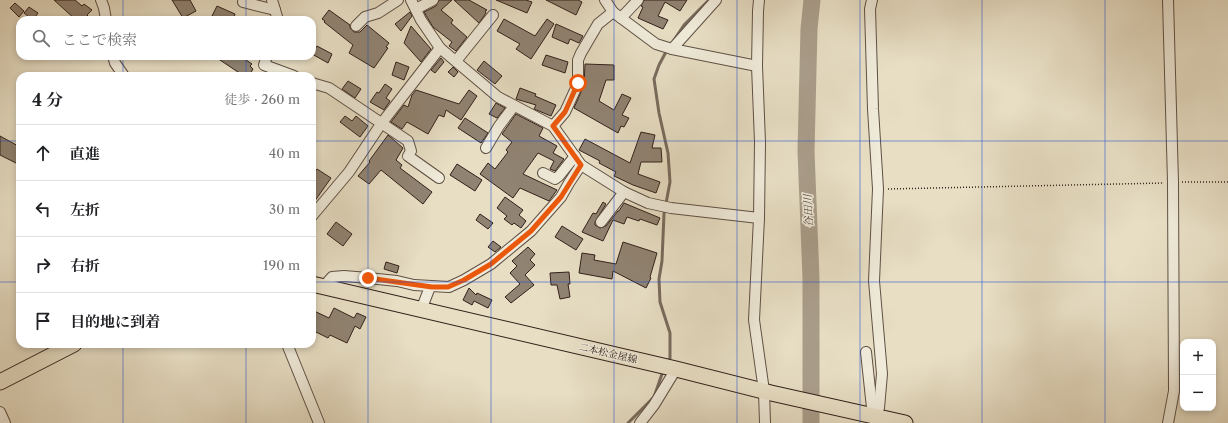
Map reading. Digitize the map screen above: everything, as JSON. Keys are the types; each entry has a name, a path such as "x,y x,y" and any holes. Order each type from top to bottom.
{"main road":[{"name":"二本松金屋線","path":"318,286 676,369 870,418 905,423"},
{"path":"0,382 66,348"}],"street":[{"path":"102,0 105,16"},
{"path":"244,0 243,2 276,15"},
{"path":"272,0 276,15"},
{"path":"356,26 366,17 378,12 398,0"},
{"path":"433,0 413,4 421,20 440,48 498,97 553,126 581,165 624,192 648,203 671,208 759,218"},
{"path":"605,0 617,15 656,44 672,49 757,66"},
{"path":"553,126 565,112 576,88 578,83 578,60 598,24 617,15 638,0"},
{"path":"672,49 716,0"},
{"path":"759,0 757,66 760,142 759,218 754,320 767,392 765,423"},
{"path":"870,418 879,408 882,374 874,281 878,189 873,109 870,9 872,0"},
{"path":"1168,0 1173,182 1174,391 1168,423"},
{"path":"456,61 493,15"},
{"path":"316,211 349,172 381,124 440,48"},
{"path":"114,60 119,72"},
{"path":"266,60 264,65 283,72"},
{"path":"316,83 329,88 408,141 411,151 408,156 439,178"},
{"path":"486,148 514,106"},
{"path":"543,173 555,179 560,176 575,156"},
{"path":"318,286 332,277 344,276 430,287 448,287 464,280 491,264 531,231 561,197 581,165"},
{"path":"601,222 624,192"},
{"path":"364,296 368,278"},
{"path":"421,310 430,287"},
{"path":"289,348 319,423"},
{"path":"866,352 870,418"},
{"path":"641,422 676,369"},
{"path":"0,412 5,423"}],"path":[{"path":"878,189 1228,182"}],"building":[{"path":"54,0 75,0 82,6 84,4 92,10 87,15 88,16 72,16"},
{"path":"172,0 190,0 196,11 187,16 182,16"},
{"path":"439,0 452,0 441,10 453,20 451,23 467,37 456,51 449,46 452,42 433,27 424,12 436,6"},
{"path":"454,0 469,0 487,10 485,11 486,13 479,23"},
{"path":"496,0 526,0 532,2 527,13"},
{"path":"546,0 578,0 582,2 576,15"},
{"path":"644,0 687,0 680,11 665,2 658,16 668,20 663,29 638,18 643,7 641,6"},
{"path":"15,3 24,11 18,16 10,8"},
{"path":"217,6 235,14 234,16 212,16"},
{"path":"29,7 38,13 36,16 28,16 24,13"},
{"path":"329,10 350,25 350,28 354,32 360,32 367,25 389,43 386,47 388,48 374,68 349,53 353,45 324,22 325,21 322,19"},
{"path":"410,12 412,16 401,31 395,24"},
{"path":"504,19 535,36 547,19 554,24 531,59 516,49 520,44 497,31"},
{"path":"556,24 583,36 579,43 570,39 568,44 552,37"},
{"path":"411,26 431,49 421,62 404,43"},
{"path":"317,46 332,54 328,63 316,56"},
{"path":"546,55 568,62 565,73 542,65"},
{"path":"441,58 444,62 435,73 431,70"},
{"path":"220,60 246,60 252,64 250,66 253,69 251,72 238,72"},
{"path":"484,61 502,76 495,84 477,70"},
{"path":"396,62 409,67 404,80 392,75"},
{"path":"585,64 614,65 614,80 606,80 599,101 614,110 622,94 631,98 622,115 629,118 624,127 621,126 618,133 574,108 584,85"},
{"path":"453,67 458,72 454,77 448,72"},
{"path":"348,81 361,89 355,98 342,89"},
{"path":"385,84 392,89 386,98 390,101 384,110 370,102"},
{"path":"520,88 536,94 535,96 556,105 551,116 534,109 536,105 516,99"},
{"path":"416,90 459,104 469,90 477,96 461,120 446,110 444,117 439,115 428,134 407,122 402,129 391,122 404,105 408,107 412,95"},
{"path":"496,103 505,108 497,118 489,114"},
{"path":"516,114 543,128 539,136 557,146 553,153 564,159 555,171 550,169 554,161 538,153 523,174 557,190 549,201 520,188 513,198 480,174 488,163 495,169 508,152 506,150 512,142 502,134"},
{"path":"345,116 352,121 356,116 368,126 360,137 340,122"},
{"path":"465,118 488,133 481,143 458,128"},
{"path":"641,132 655,135 652,148 661,148 662,162 641,162 638,174 660,182 656,193 633,185 614,176 616,172 599,163 600,161 579,150 585,139 630,163"},
{"path":"388,135 403,148 396,160 402,165 400,168 432,192 423,204 381,170 369,184 358,176 370,162 369,161"},
{"path":"0,136 16,145 16,163 0,155"},
{"path":"457,164 482,180 475,191 450,175"},
{"path":"317,169 331,178 316,199"},
{"path":"505,197 523,210 519,215 526,221 521,228 514,223 512,225 504,219 507,216 497,208"},
{"path":"603,202 606,204 595,222 595,225 600,228 606,226 624,203 660,218 657,225 640,219 639,221 627,217 624,224 613,220 603,241 582,232 593,213 596,214"},
{"path":"480,214 493,223 488,229 476,220"},
{"path":"336,222 352,234 343,246 327,234"},
{"path":"562,226 583,239 576,250 555,237"},
{"path":"493,241 501,247 495,252 488,247"},
{"path":"623,242 657,253 650,277 651,278 646,288 613,271 612,279 579,273 582,253 595,255 594,260 616,264"},
{"path":"528,247 535,254 530,260 535,265 525,275 534,285 511,303 505,297 520,284 510,273 517,266 512,261"},
{"path":"386,262 399,266 397,273 384,269"},
{"path":"569,272 570,284 568,284 570,297 560,299 557,285 551,285 550,273"},
{"path":"469,288 476,295 477,293 492,300 488,308 474,301 472,305 463,300"},
{"path":"334,308 354,318 357,313 366,317 360,329 355,326 347,343 330,335 328,338 316,332 316,312 329,318"}],"waterway":[{"path":"674,40 684,25 709,0"},
{"name":"谷田川","path":"811,423 811,278 806,151 809,29 812,0"},
{"path":"667,50 654,79 659,113 668,153 670,182 664,214 662,261 659,279 660,302 670,333 670,358 667,363"},
{"path":"628,423 654,397 663,371"}],"route":[{"path":"368,278 397,281 414,285 448,287 464,280 491,264 531,231 561,197 581,165 553,126 565,112 578,83"}]}
